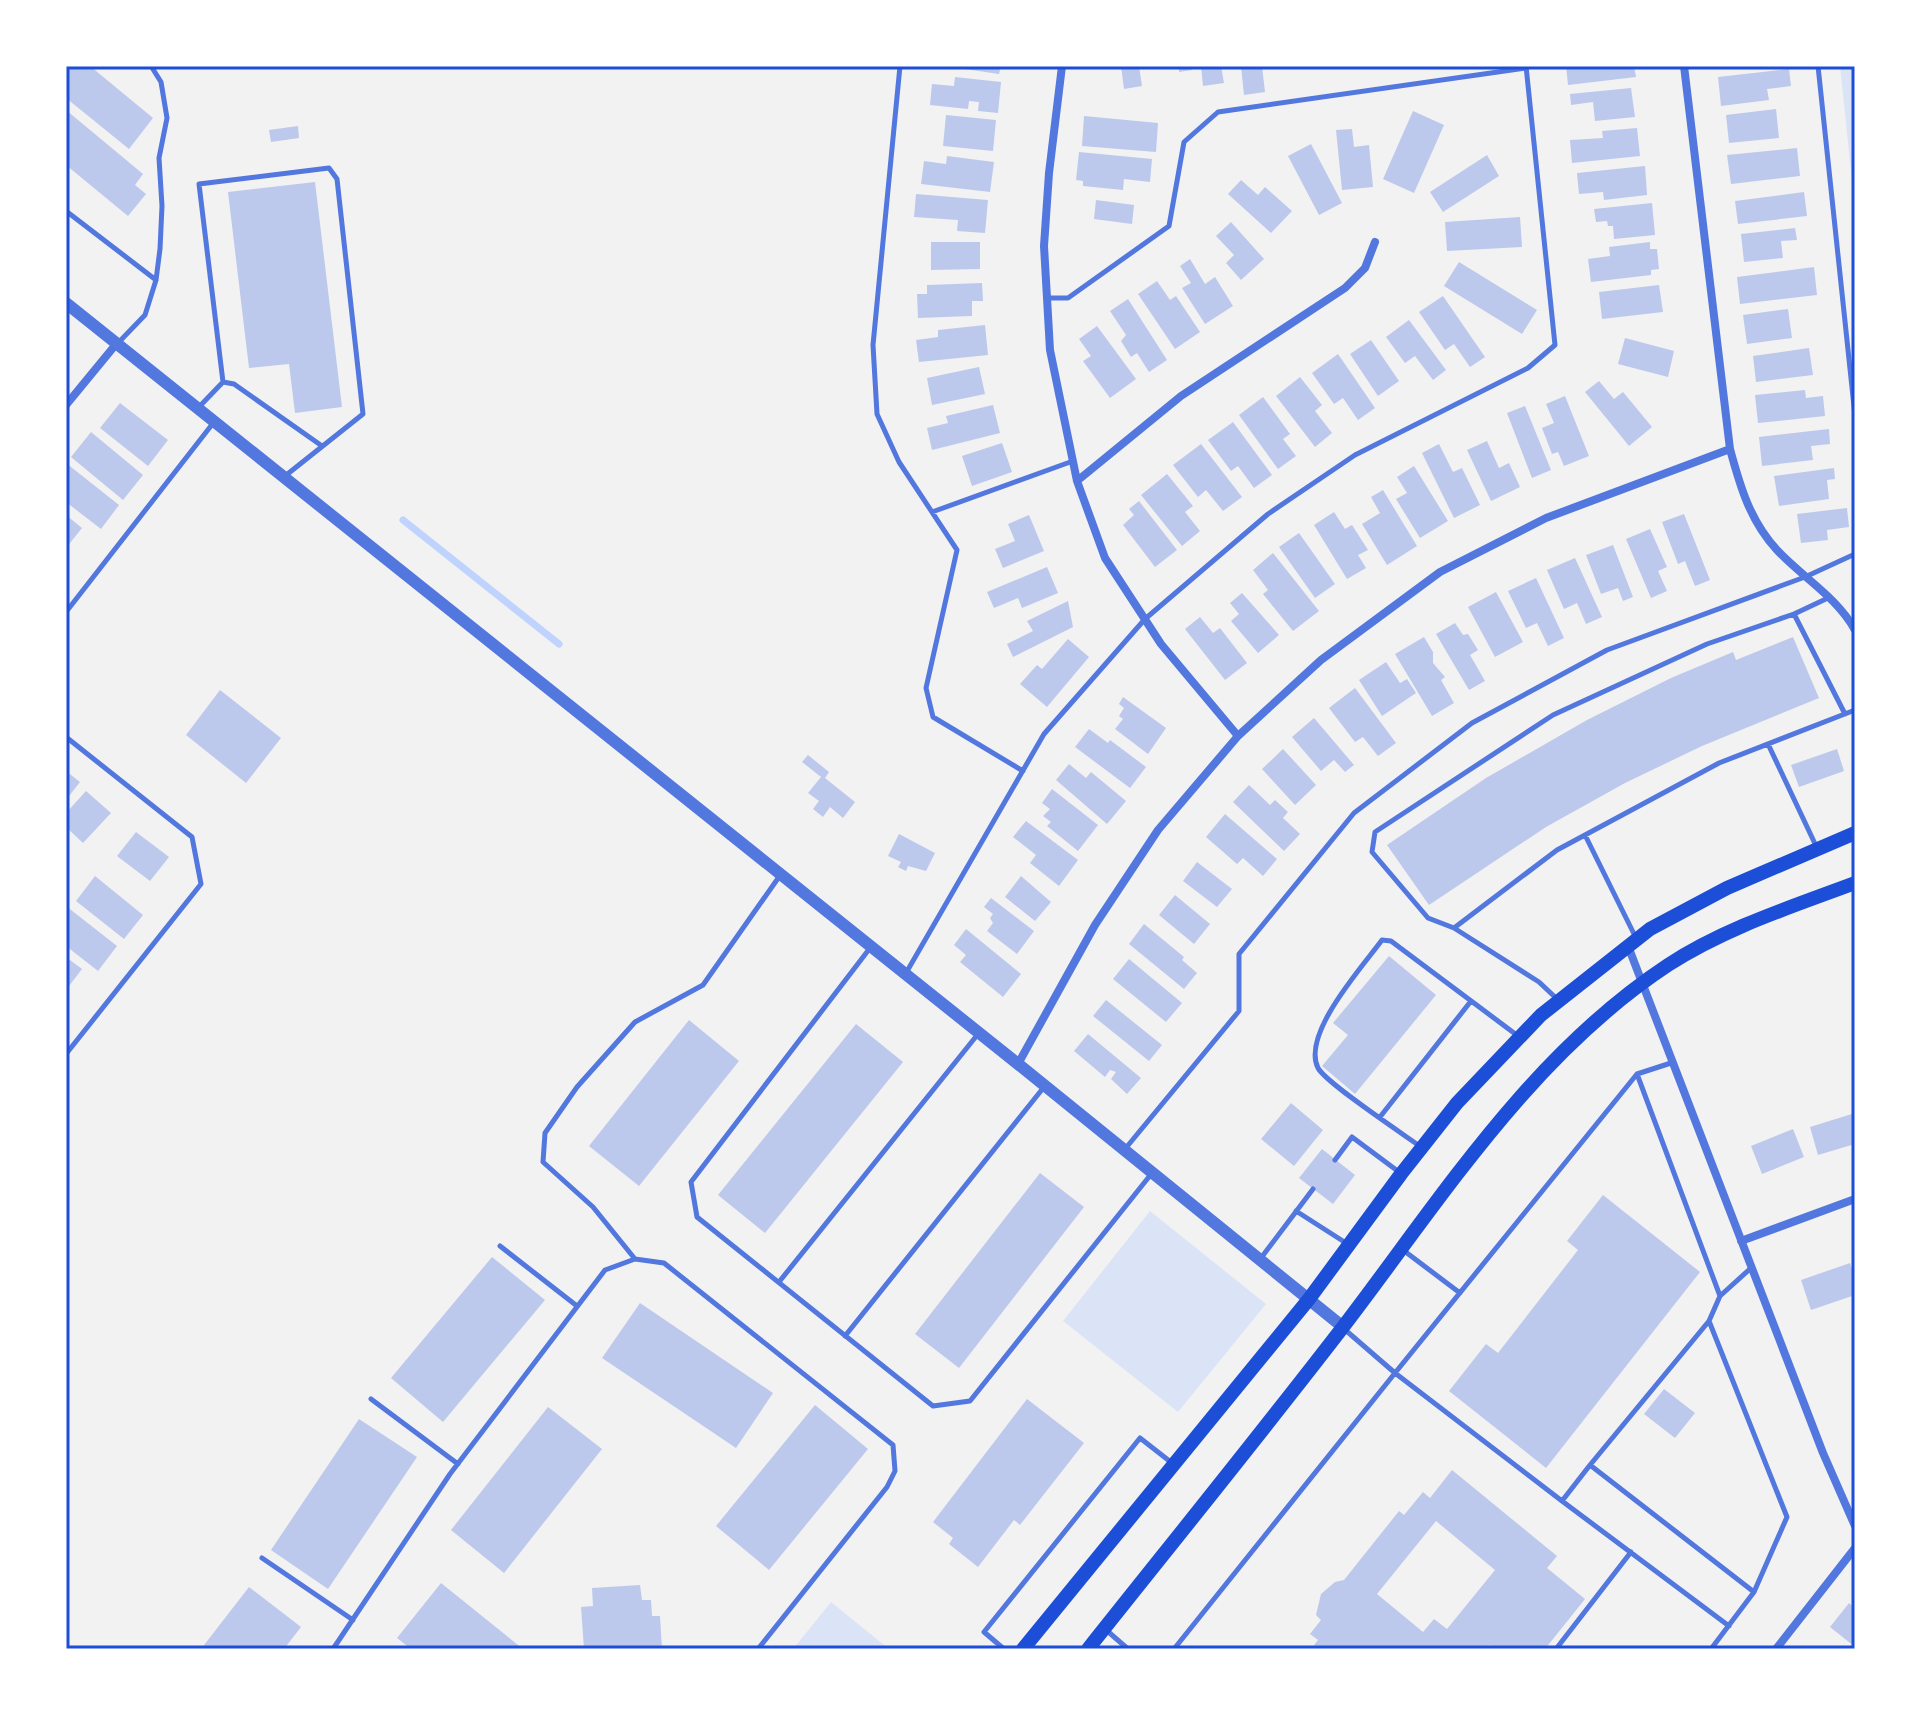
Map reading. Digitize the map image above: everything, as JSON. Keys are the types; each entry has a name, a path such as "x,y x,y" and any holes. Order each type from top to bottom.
{"main road":[{"path":"1023,1649 1309,1299 1457,1103 1520,1037 1558,1001 1632,942 1727,888 1855,833"},
{"path":"1088,1649 1343,1327 1475,1152 1555,1059 1603,1015 1696,949 1752,921 1855,883"}],"street":[{"path":"1062,66 1045,231 1047,298 1050,350 1077,481 1105,558 1161,644 1238,736"},
{"path":"1684,66 1730,449 1744,501 1775,548 1829,597 1855,630"},
{"path":"1077,481 1181,396 1345,288 1365,268 1375,242"},
{"path":"66,303 1343,1327"},
{"path":"66,405 117,343"},
{"path":"1018,1064 1095,925 1158,830 1238,736 1321,660 1440,572 1546,518 1730,449"},
{"path":"1632,942 1643,984 1671,1063 1823,1453 1855,1526"},
{"path":"1741,1241 1855,1199"},
{"path":"1776,1649 1855,1548"}],"lane":[{"path":"117,343 145,315 156,280 162,206 159,158 167,118 161,82 151,66"},
{"path":"900,66 873,345 877,414 899,462 957,550 926,688 933,717 1023,771"},
{"path":"1818,66 1855,416"},
{"path":"905,974 1044,734 1145,619 1268,514 1355,455 1528,368 1555,345 1526,67 1218,112 1184,142 1169,226 1068,298 1047,298"},
{"path":"223,382 199,184 329,168 337,179 363,414 284,476"},
{"path":"66,211 156,280"},
{"path":"198,408 223,382"},
{"path":"223,382 234,384 322,446"},
{"path":"66,612 214,421"},
{"path":"932,512 1073,461"},
{"path":"1125,1150 1239,1011 1239,954 1354,813 1472,723 1607,650 1805,577 1855,554"},
{"path":"1558,1001 1539,982 1454,928 1428,918 1372,852 1375,832 1553,715 1707,644 1794,614 1829,597"},
{"path":"1794,614 1845,714"},
{"path":"1454,928 1557,850 1719,763 1855,710"},
{"path":"66,737 192,837 201,884 66,1054"},
{"path":"1768,744 1817,849"},
{"path":"1585,835 1632,942"},
{"path":"635,1259 593,1207 543,1162 545,1133 577,1087 635,1022 703,985 781,874"},
{"path":"1422,1147 1336,1085 1319,1068 1315,1051 1325,1018 1382,940 1391,941 1520,1037"},
{"path":"871,947 691,1182 697,1217 845,1336 933,1406 970,1401 1153,1172"},
{"path":"1380,1117 1471,1001"},
{"path":"779,1282 979,1033"},
{"path":"1174,1649 1637,1074 1671,1063"},
{"path":"1637,1074 1720,1296"},
{"path":"845,1336 1045,1086"},
{"path":"1335,1160 1352,1137 1401,1174"},
{"path":"1260,1259 1313,1189"},
{"path":"1296,1211 1348,1245"},
{"path":"500,1246 577,1306"},
{"path":"1402,1249 1460,1293"},
{"path":"333,1649 458,1464 577,1306 605,1270 635,1259 664,1263 893,1445 895,1471 887,1487 758,1649"},
{"path":"1562,1501 1709,1321 1720,1296 1751,1268"},
{"path":"1709,1321 1787,1517 1754,1592 1711,1649"},
{"path":"1343,1327 1395,1373 1729,1626"},
{"path":"371,1399 458,1464"},
{"path":"1004,1649 984,1632 1140,1438 1174,1464"},
{"path":"1590,1465 1754,1592"},
{"path":"1556,1649 1631,1552"},
{"path":"262,1558 353,1620"},
{"path":"1104,1629 1128,1649"}],"shaded area":[{"path":"1840,66 1855,66 1855,210"},
{"path":"1150,1211 1266,1304 1178,1412 1063,1321"},
{"path":"831,1602 889,1649 793,1649"}],"building":[{"path":"66,66 90,66 153,118 129,149 66,98"},
{"path":"944,66 1001,66 999,74"},
{"path":"1121,66 1139,66 1142,86 1124,89"},
{"path":"1179,66 1191,66 1192,70 1179,72"},
{"path":"1201,66 1221,66 1224,83 1203,86"},
{"path":"1241,66 1262,66 1265,92 1244,95"},
{"path":"1566,66 1634,66 1636,77 1568,85"},
{"path":"1789,69 1791,86 1767,89 1769,100 1721,106 1718,77"},
{"path":"955,77 1001,82 998,113 978,111 979,102 969,101 968,109 930,105 932,84 954,86"},
{"path":"1631,88 1635,117 1595,121 1593,102 1571,105 1570,94"},
{"path":"1776,109 1779,138 1729,143 1726,115"},
{"path":"66,110 143,174 135,185 146,194 128,216 66,165"},
{"path":"1413,111 1444,125 1414,193 1383,179"},
{"path":"946,115 996,120 993,151 943,146"},
{"path":"1084,116 1158,123 1156,152 1082,146"},
{"path":"298,126 299,138 271,142 269,130"},
{"path":"1637,128 1640,156 1572,163 1570,140 1603,138 1602,131"},
{"path":"1352,129 1354,147 1369,145 1373,187 1342,190 1336,130"},
{"path":"1311,144 1342,203 1319,215 1288,156"},
{"path":"1797,148 1800,176 1731,184 1727,155"},
{"path":"1079,152 1152,159 1150,182 1124,179 1123,190 1083,186 1083,181 1076,180"},
{"path":"1487,155 1499,176 1443,212 1430,192"},
{"path":"947,156 994,162 990,192 921,184 924,161 946,164"},
{"path":"1645,166 1647,195 1604,200 1603,192 1579,194 1577,173"},
{"path":"1241,180 1258,195 1265,187 1292,211 1271,233 1228,194"},
{"path":"315,182 342,407 295,413 289,364 249,368 228,192"},
{"path":"1804,192 1807,216 1738,224 1735,201"},
{"path":"916,194 988,200 985,233 957,231 958,220 914,217"},
{"path":"1096,200 1134,205 1132,224 1094,219"},
{"path":"1652,203 1655,235 1614,239 1613,226 1608,226 1607,221 1596,222 1594,209"},
{"path":"1520,217 1522,247 1447,251 1445,222"},
{"path":"1231,222 1264,259 1241,280 1226,263 1234,255 1216,236"},
{"path":"1795,228 1797,240 1781,241 1783,258 1744,262 1741,234"},
{"path":"931,242 980,242 980,269 931,270"},
{"path":"1650,242 1650,249 1657,249 1659,269 1651,270 1651,275 1591,282 1588,259 1610,256 1609,247"},
{"path":"1190,259 1205,284 1215,277 1233,306 1205,324 1182,288 1191,283 1180,266"},
{"path":"1459,262 1537,310 1522,334 1444,286"},
{"path":"1814,267 1817,295 1740,304 1737,277"},
{"path":"1157,281 1170,300 1176,296 1200,332 1175,349 1138,294"},
{"path":"982,283 983,301 972,301 972,316 918,318 917,294 927,294 927,285"},
{"path":"1659,285 1663,312 1602,319 1599,292"},
{"path":"1443,296 1485,357 1470,367 1454,344 1445,350 1419,312"},
{"path":"1128,299 1167,360 1149,372 1137,353 1131,357 1121,341 1126,335 1110,311"},
{"path":"1788,309 1792,338 1747,344 1743,315"},
{"path":"1409,320 1446,370 1433,380 1415,356 1405,363 1386,337"},
{"path":"985,325 988,355 919,362 916,340 938,337 938,330"},
{"path":"1097,326 1136,379 1110,398 1083,361 1091,356 1079,339"},
{"path":"1625,338 1674,351 1668,377 1618,364"},
{"path":"1371,340 1399,381 1378,396 1350,354"},
{"path":"1809,348 1813,375 1756,382 1753,356"},
{"path":"1338,354 1375,408 1358,420 1343,398 1334,404 1312,373"},
{"path":"979,367 985,394 932,405 927,378"},
{"path":"1300,377 1322,405 1315,411 1332,433 1315,447 1276,396"},
{"path":"1599,381 1614,399 1623,392 1652,427 1629,446 1585,392"},
{"path":"1805,390 1806,398 1823,396 1825,416 1758,423 1755,395"},
{"path":"1565,396 1589,456 1564,466 1558,452 1552,454 1542,428 1554,423 1546,404"},
{"path":"1263,397 1290,434 1283,439 1296,456 1278,469 1239,415"},
{"path":"120,403 168,440 148,466 100,428"},
{"path":"993,405 1000,433 932,450 927,428 948,423 946,416"},
{"path":"1525,406 1551,470 1532,478 1507,413"},
{"path":"1233,422 1272,475 1254,488 1238,466 1231,471 1208,440"},
{"path":"1829,429 1830,444 1811,446 1813,460 1762,466 1759,437"},
{"path":"91,432 143,475 123,500 71,457"},
{"path":"1487,441 1499,468 1509,463 1520,487 1491,501 1467,450"},
{"path":"1002,443 1012,472 972,486 962,456"},
{"path":"1201,444 1242,497 1223,511 1206,490 1198,497 1173,465"},
{"path":"1439,444 1453,472 1462,468 1480,505 1454,518 1422,453"},
{"path":"66,463 119,505 101,529 66,502"},
{"path":"1414,466 1448,521 1420,538 1396,499 1407,493 1397,477"},
{"path":"1834,468 1835,479 1827,480 1829,499 1779,506 1774,476"},
{"path":"1167,474 1193,506 1185,512 1200,531 1182,546 1141,495"},
{"path":"1383,490 1417,546 1387,565 1362,524 1380,513 1371,497"},
{"path":"1139,501 1177,550 1155,567 1123,525 1134,515 1129,509"},
{"path":"1847,508 1849,527 1827,530 1828,540 1801,543 1797,514"},
{"path":"1334,512 1345,529 1352,525 1368,550 1358,555 1366,568 1347,579 1314,525"},
{"path":"1684,514 1710,580 1695,586 1685,561 1678,564 1662,522"},
{"path":"66,515 82,528 66,548"},
{"path":"1029,515 1044,551 1003,568 995,549 1015,541 1008,524"},
{"path":"1650,529 1667,567 1658,571 1667,591 1651,598 1626,539"},
{"path":"1299,533 1335,584 1315,598 1279,547"},
{"path":"1613,545 1633,597 1623,601 1618,588 1601,594 1586,555"},
{"path":"1273,553 1319,611 1293,631 1263,594 1268,590 1253,570"},
{"path":"1575,558 1602,617 1586,624 1577,603 1564,609 1547,570"},
{"path":"1047,567 1058,593 1022,608 1018,598 994,608 987,592"},
{"path":"1536,578 1564,638 1548,646 1537,623 1526,628 1508,591"},
{"path":"1496,592 1523,642 1495,657 1468,607"},
{"path":"1242,593 1279,635 1258,653 1231,621 1239,614 1230,603"},
{"path":"1068,601 1073,627 1013,657 1007,644 1033,631 1027,621"},
{"path":"1200,617 1213,633 1220,628 1247,663 1225,680 1185,629"},
{"path":"1455,623 1463,635 1468,634 1478,650 1470,655 1485,681 1469,690 1436,634"},
{"path":"1424,637 1433,652 1433,663 1445,677 1441,680 1454,703 1432,716 1395,654"},
{"path":"1793,637 1819,698 1702,746 1625,783 1546,827 1429,905 1387,845 1486,778 1587,720 1671,678 1733,652 1736,660"},
{"path":"1068,639 1089,657 1047,707 1020,684 1037,665 1042,669"},
{"path":"1386,662 1400,683 1407,679 1416,693 1382,716 1359,680"},
{"path":"1355,688 1396,743 1378,756 1363,737 1355,742 1329,708"},
{"path":"220,690 281,738 246,783 186,735"},
{"path":"1123,697 1166,728 1148,754 1115,729 1123,719 1119,716 1124,708 1119,704"},
{"path":"1314,718 1354,765 1345,772 1334,760 1321,771 1292,737"},
{"path":"1089,729 1108,743 1110,740 1146,767 1130,788 1075,747"},
{"path":"1283,749 1316,785 1295,805 1262,769"},
{"path":"1837,749 1844,771 1799,787 1791,765"},
{"path":"808,755 829,772 825,778 855,802 843,818 830,807 823,817 813,809 819,801 808,793 821,777 802,762"},
{"path":"1069,764 1086,778 1091,772 1126,801 1107,824 1056,780"},
{"path":"66,771 80,782 66,800"},
{"path":"1249,785 1270,805 1275,800 1288,812 1283,818 1300,834 1284,851 1233,802"},
{"path":"1052,789 1098,825 1078,851 1047,826 1051,822 1043,816 1050,809 1042,803"},
{"path":"86,791 111,813 83,843 66,827 66,813"},
{"path":"1225,814 1277,859 1263,876 1243,858 1237,864 1206,837"},
{"path":"1026,821 1078,860 1059,886 1030,863 1036,855 1013,837"},
{"path":"136,832 169,857 150,881 117,856"},
{"path":"899,834 935,853 926,871 908,866 906,871 898,867 901,862 888,856"},
{"path":"1197,862 1232,889 1217,907 1183,881"},
{"path":"95,876 143,915 124,939 76,901"},
{"path":"1021,876 1051,902 1035,921 1005,897"},
{"path":"1175,895 1210,924 1194,944 1159,915"},
{"path":"991,898 1034,931 1017,954 987,931 993,923 990,918 993,914 984,907"},
{"path":"66,906 117,946 98,971 66,946"},
{"path":"1144,924 1184,957 1182,960 1197,973 1184,989 1129,944"},
{"path":"966,929 1021,974 1003,997 960,962 966,955 954,945"},
{"path":"1389,956 1436,995 1355,1094 1322,1066 1348,1035 1333,1023"},
{"path":"66,957 82,969 66,990"},
{"path":"1129,959 1182,1003 1166,1022 1113,979"},
{"path":"1106,1000 1162,1045 1149,1061 1093,1016"},
{"path":"689,1020 739,1061 639,1186 589,1146"},
{"path":"856,1024 903,1062 765,1233 718,1195"},
{"path":"1088,1034 1141,1078 1127,1094 1111,1079 1116,1072 1110,1070 1105,1077 1074,1051"},
{"path":"1291,1103 1323,1130 1294,1166 1261,1139"},
{"path":"1855,1113 1855,1144 1818,1155 1810,1127"},
{"path":"1793,1129 1804,1157 1762,1174 1751,1146"},
{"path":"1322,1149 1355,1175 1333,1204 1299,1178"},
{"path":"1040,1173 1084,1207 959,1368 915,1334"},
{"path":"1603,1195 1700,1272 1546,1468 1449,1391 1486,1344 1498,1353 1578,1250 1567,1241"},
{"path":"492,1257 545,1300 443,1422 391,1378"},
{"path":"1850,1263 1855,1278 1855,1295 1811,1310 1801,1280"},
{"path":"640,1303 773,1393 736,1448 602,1358"},
{"path":"1664,1389 1695,1413 1675,1438 1644,1414"},
{"path":"1027,1399 1084,1443 1020,1525 1014,1520 978,1567 949,1544 953,1538 933,1522"},
{"path":"815,1405 868,1449 769,1570 716,1526"},
{"path":"548,1407 602,1449 504,1573 451,1530"},
{"path":"359,1419 417,1457 328,1589 271,1550"},
{"path":"1452,1470 1557,1556 1547,1568 1585,1599 1545,1649 1495,1649 1490,1645 1487,1649 1319,1649 1314,1645 1318,1640 1310,1634 1321,1620 1316,1615 1321,1594 1335,1582 1344,1580 1399,1511 1404,1515 1423,1492 1430,1498","holes":["1436,1521 1495,1570 1447,1629 1434,1619 1423,1632 1377,1594"]},
{"path":"441,1583 523,1649 411,1649 397,1638"},
{"path":"640,1585 642,1600 651,1600 652,1616 660,1616 662,1649 584,1649 581,1607 593,1606 592,1588"},
{"path":"249,1587 301,1627 284,1649 201,1649"},
{"path":"1849,1603 1855,1608 1855,1647 1830,1627"}],"waterway":[{"path":"403,520 559,644"}]}
